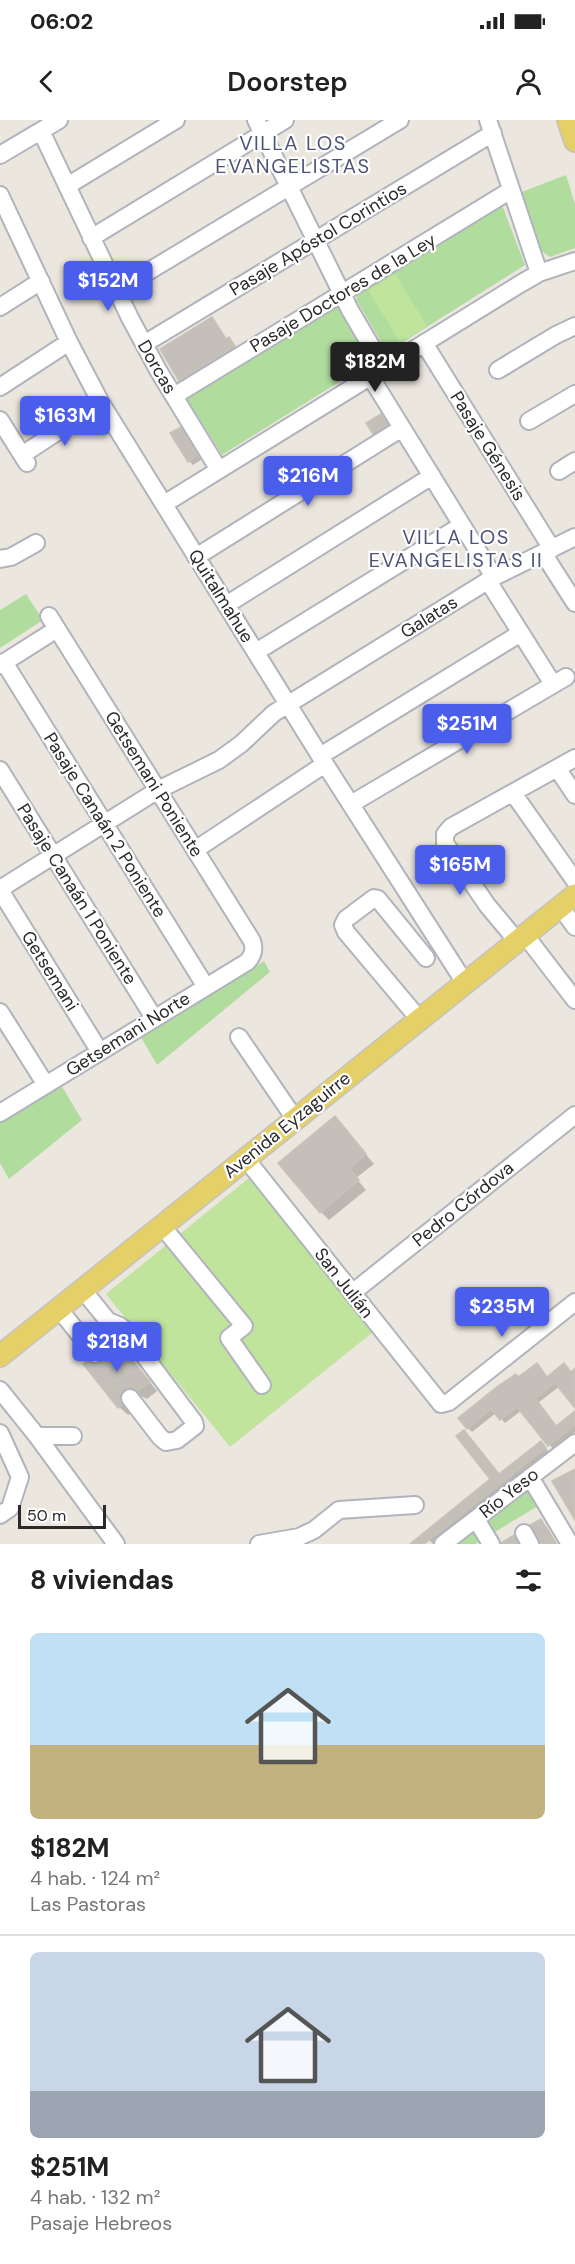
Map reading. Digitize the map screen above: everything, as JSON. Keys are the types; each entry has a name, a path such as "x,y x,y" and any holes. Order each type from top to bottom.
{"main road":[{"path":"568,120 575,141"},
{"name":"Avenida Eyzaguirre","path":"0,1356 568,900"}],"street":[{"path":"0,155 59,120"},
{"path":"67,186 176,120"},
{"path":"91,237 259,127 285,120"},
{"path":"116,291 400,120"},
{"path":"259,127 342,293 402,428 462,525 520,633 559,681 351,804"},
{"path":"490,127 539,273"},
{"name":"Pasaje Apóstol Corintios","path":"144,344 315,240 490,127"},
{"name":"Dorcas","path":"41,131 116,291 144,344 219,470"},
{"name":"Pasaje Doctores de la Ley","path":"174,396 512,190"},
{"name":"Quitalmahue","path":"0,195 6,225 41,281 101,403 322,760 465,983"},
{"path":"164,504 539,273 575,261"},
{"path":"0,307 41,281"},
{"path":"498,370 575,326"},
{"path":"0,387 69,342"},
{"name":"Pasaje Génesis","path":"424,343 548,551 575,603"},
{"path":"529,421 575,394"},
{"path":"0,420 24,459 101,403"},
{"path":"196,556 402,428"},
{"path":"559,471 575,461"},
{"path":"226,605 432,476"},
{"path":"256,652 462,525"},
{"name":"Galatas","path":"0,889 158,790 219,760 241,744 269,716 491,579 575,537"},
{"path":"0,556 11,557 36,543"},
{"name":"Getsemani Poniente","path":"2,663 53,623 252,941 254,953"},
{"path":"195,850 322,760 520,633"},
{"name":"Pasaje Canaán 2 Poniente","path":"2,663 206,987"},
{"path":"575,758 451,827 445,834 445,843 488,905 521,938 575,1000"},
{"path":"557,768 575,795"},
{"name":"Pasaje Canaán 1 Poniente","path":"0,770 154,1018"},
{"path":"513,793 575,881"},
{"name":"Getsemani","path":"0,889 100,1052"},
{"path":"419,1019 346,932 343,925 346,919 374,897 426,958"},
{"path":"568,900 575,927"},
{"name":"Getsemani Norte","path":"0,1113 247,962 254,953"},
{"path":"0,1011 46,1085"},
{"path":"239,1037 295,1119"},
{"name":"Pedro Córdova","path":"352,1293 575,1115"},
{"name":"San Julián","path":"246,1159 437,1401 444,1404 449,1402 575,1302"},
{"path":"162,1226 244,1326 229,1338 262,1384"},
{"path":"82,1290 108,1321 125,1330 195,1426 177,1440 166,1442 130,1398"},
{"path":"59,1309 95,1354"},
{"path":"0,1390 37,1436 116,1544"},
{"path":"0,1433 20,1478 10,1508 0,1515"},
{"path":"37,1436 73,1436"},
{"name":"Río Yeso","path":"444,1544 575,1443"},
{"path":"530,1477 570,1544"},
{"path":"259,1544 299,1537 314,1530 339,1510 415,1505"},
{"path":"476,1519 490,1544"}],"green space":[{"path":"566,175 575,204 575,248 550,257 540,250 519,193"},
{"path":"502,205 525,265 392,349 385,349 356,299 358,290"},
{"path":"395,274 427,326 400,342 368,290"},
{"path":"337,306 369,358 368,364 222,455 185,396"},
{"path":"26,594 43,620 0,648 0,610"},
{"path":"264,961 270,972 157,1065 141,1037"},
{"path":"61,1085 82,1120 9,1179 0,1163 0,1119"},
{"path":"249,1178 373,1332 230,1447 106,1294"},
{"path":"528,1488 538,1506 475,1544 454,1544"}],"building":[{"path":"212,317 226,339 229,337 235,346 179,381 160,349"},
{"path":"381,414 388,425 373,434 366,423"},
{"path":"181,427 198,455 188,462 170,433"},
{"path":"335,1116 366,1154 349,1169 359,1180 320,1213 278,1163"},
{"path":"114,1338 150,1382 138,1391 129,1388 123,1390 120,1399 122,1405 118,1408 83,1364 87,1361 96,1364 102,1362 105,1353 103,1347"},
{"path":"537,1363 547,1377 564,1363 571,1372 575,1368 575,1408 555,1383 535,1398 556,1426 575,1411 575,1425 548,1446 517,1407 500,1420 491,1409 467,1429 458,1418 498,1386 516,1374 518,1377"},
{"path":"464,1430 499,1474 541,1441 546,1448 424,1544 410,1544 490,1479 456,1436"},
{"path":"575,1469 575,1520 552,1481"},
{"path":"541,1519 555,1544 540,1544 530,1525"},
{"path":"514,1535 518,1544 501,1544 501,1543"}],"tunnel":[{"path":"95,1354 130,1398"}],"district":[{"name":"VILLA LOS EVANGELISTAS","path":"293,154"},
{"name":"VILLA LOS EVANGELISTAS II","path":"456,548"}]}
